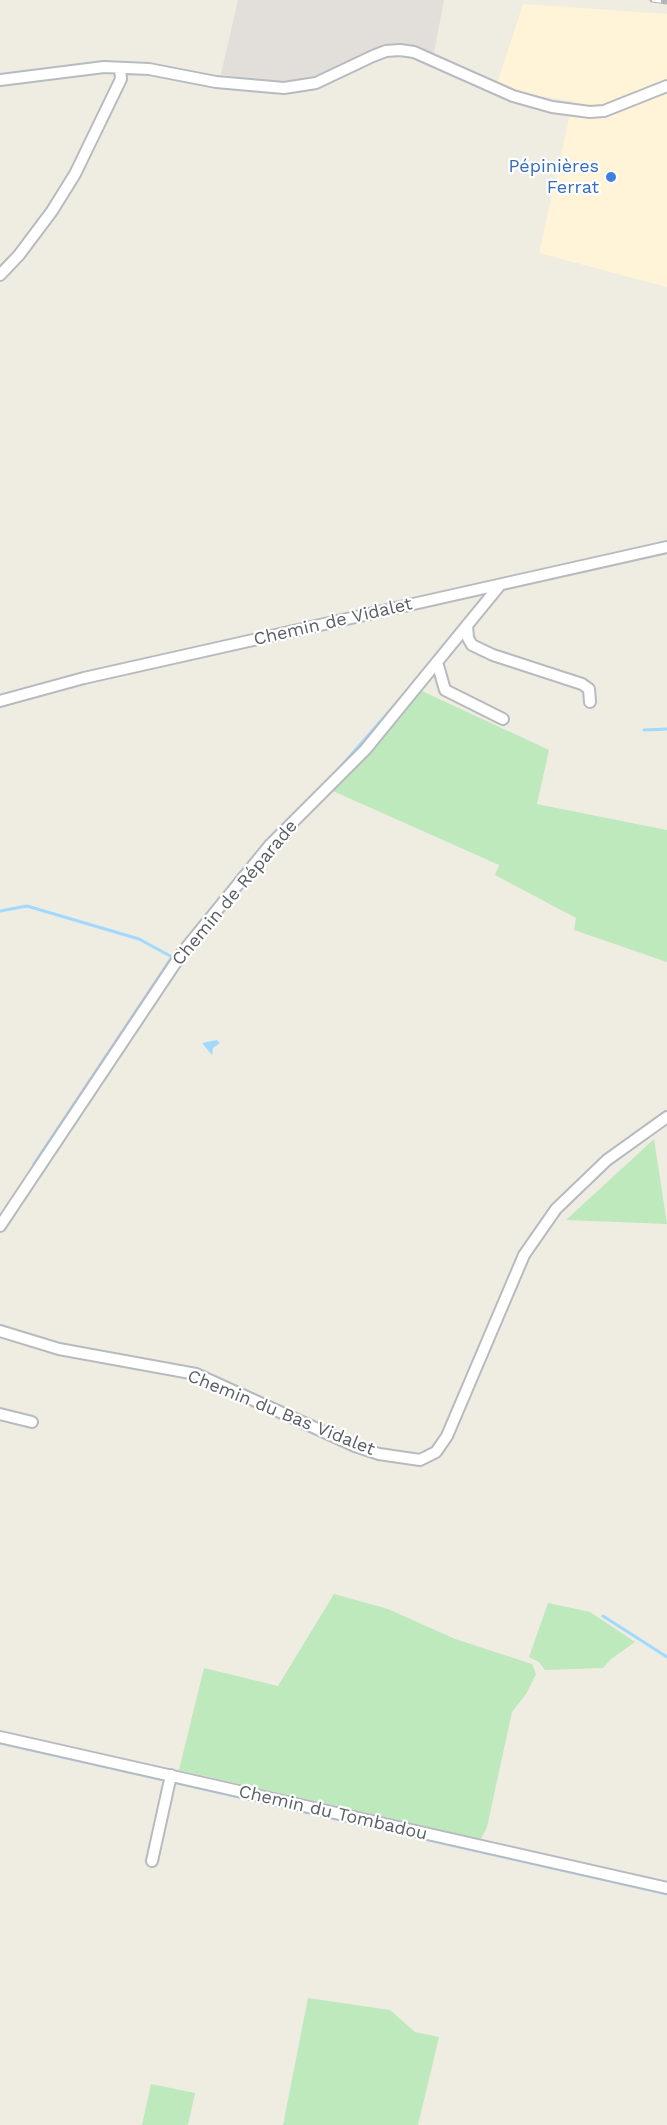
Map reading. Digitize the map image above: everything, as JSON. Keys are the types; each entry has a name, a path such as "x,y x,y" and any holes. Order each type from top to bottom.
{"street":[{"path":"0,80 88,69 120,68 149,69 216,82 284,88 316,83 373,56 386,51 400,50 414,52 513,96 552,107 590,112 604,111 667,87"},
{"path":"0,275 19,255 52,211 75,174 121,79 120,68"},
{"name":"Chemin de Vidalet","path":"0,701 84,678 667,547"},
{"name":"Chemin de Réparade","path":"0,1226 182,953 270,845 365,750 500,585"},
{"path":"467,625 468,638 472,645 493,655 582,684 589,689 590,702"},
{"path":"437,662 445,690 503,719"},
{"name":"Chemin du Bas Vidalet","path":"0,1331 59,1349 196,1374 355,1446 379,1454 420,1460 436,1452 447,1436 524,1255 556,1209 607,1160 667,1118"},
{"path":"0,1414 32,1422"},
{"name":"Chemin du Tombadou","path":"0,1737 667,1888"},
{"path":"152,1861 171,1775"}],"shaded area":[{"path":"238,0 444,0 434,53 389,44 358,56 314,81 251,81 221,74"},
{"name":"Pépinières Ferrat","path":"523,4 667,14 667,287 539,253 573,101 520,93 497,84"}],"green space":[{"path":"422,691 549,750 537,804 667,830 667,962 574,930 576,918 495,875 499,865 333,791"},
{"path":"654,1139 667,1224 566,1220"},
{"path":"334,1594 388,1609 455,1639 532,1664 536,1674 526,1694 512,1712 487,1827 481,1839 179,1770 204,1668 278,1686"},
{"path":"548,1603 590,1612 635,1642 611,1659 603,1668 545,1670 539,1662 529,1657"},
{"path":"308,1998 390,2010 415,2032 439,2037 418,2125 283,2125"},
{"path":"151,2084 195,2093 188,2125 142,2125"}],"water":[{"path":"217,1040 220,1043 213,1048 212,1055 202,1043"}],"waterway":[{"path":"337,771 407,691"},
{"path":"644,730 667,729"},
{"path":"216,903 267,841"},
{"path":"0,911 27,906 139,939 172,957 34,1164"},
{"path":"603,1616 667,1657"},
{"path":"0,1743 667,1894"}],"railway":[{"path":"652,0 667,2"}],"place":[{"name":"Pépinières Ferrat","path":"611,177"}]}
